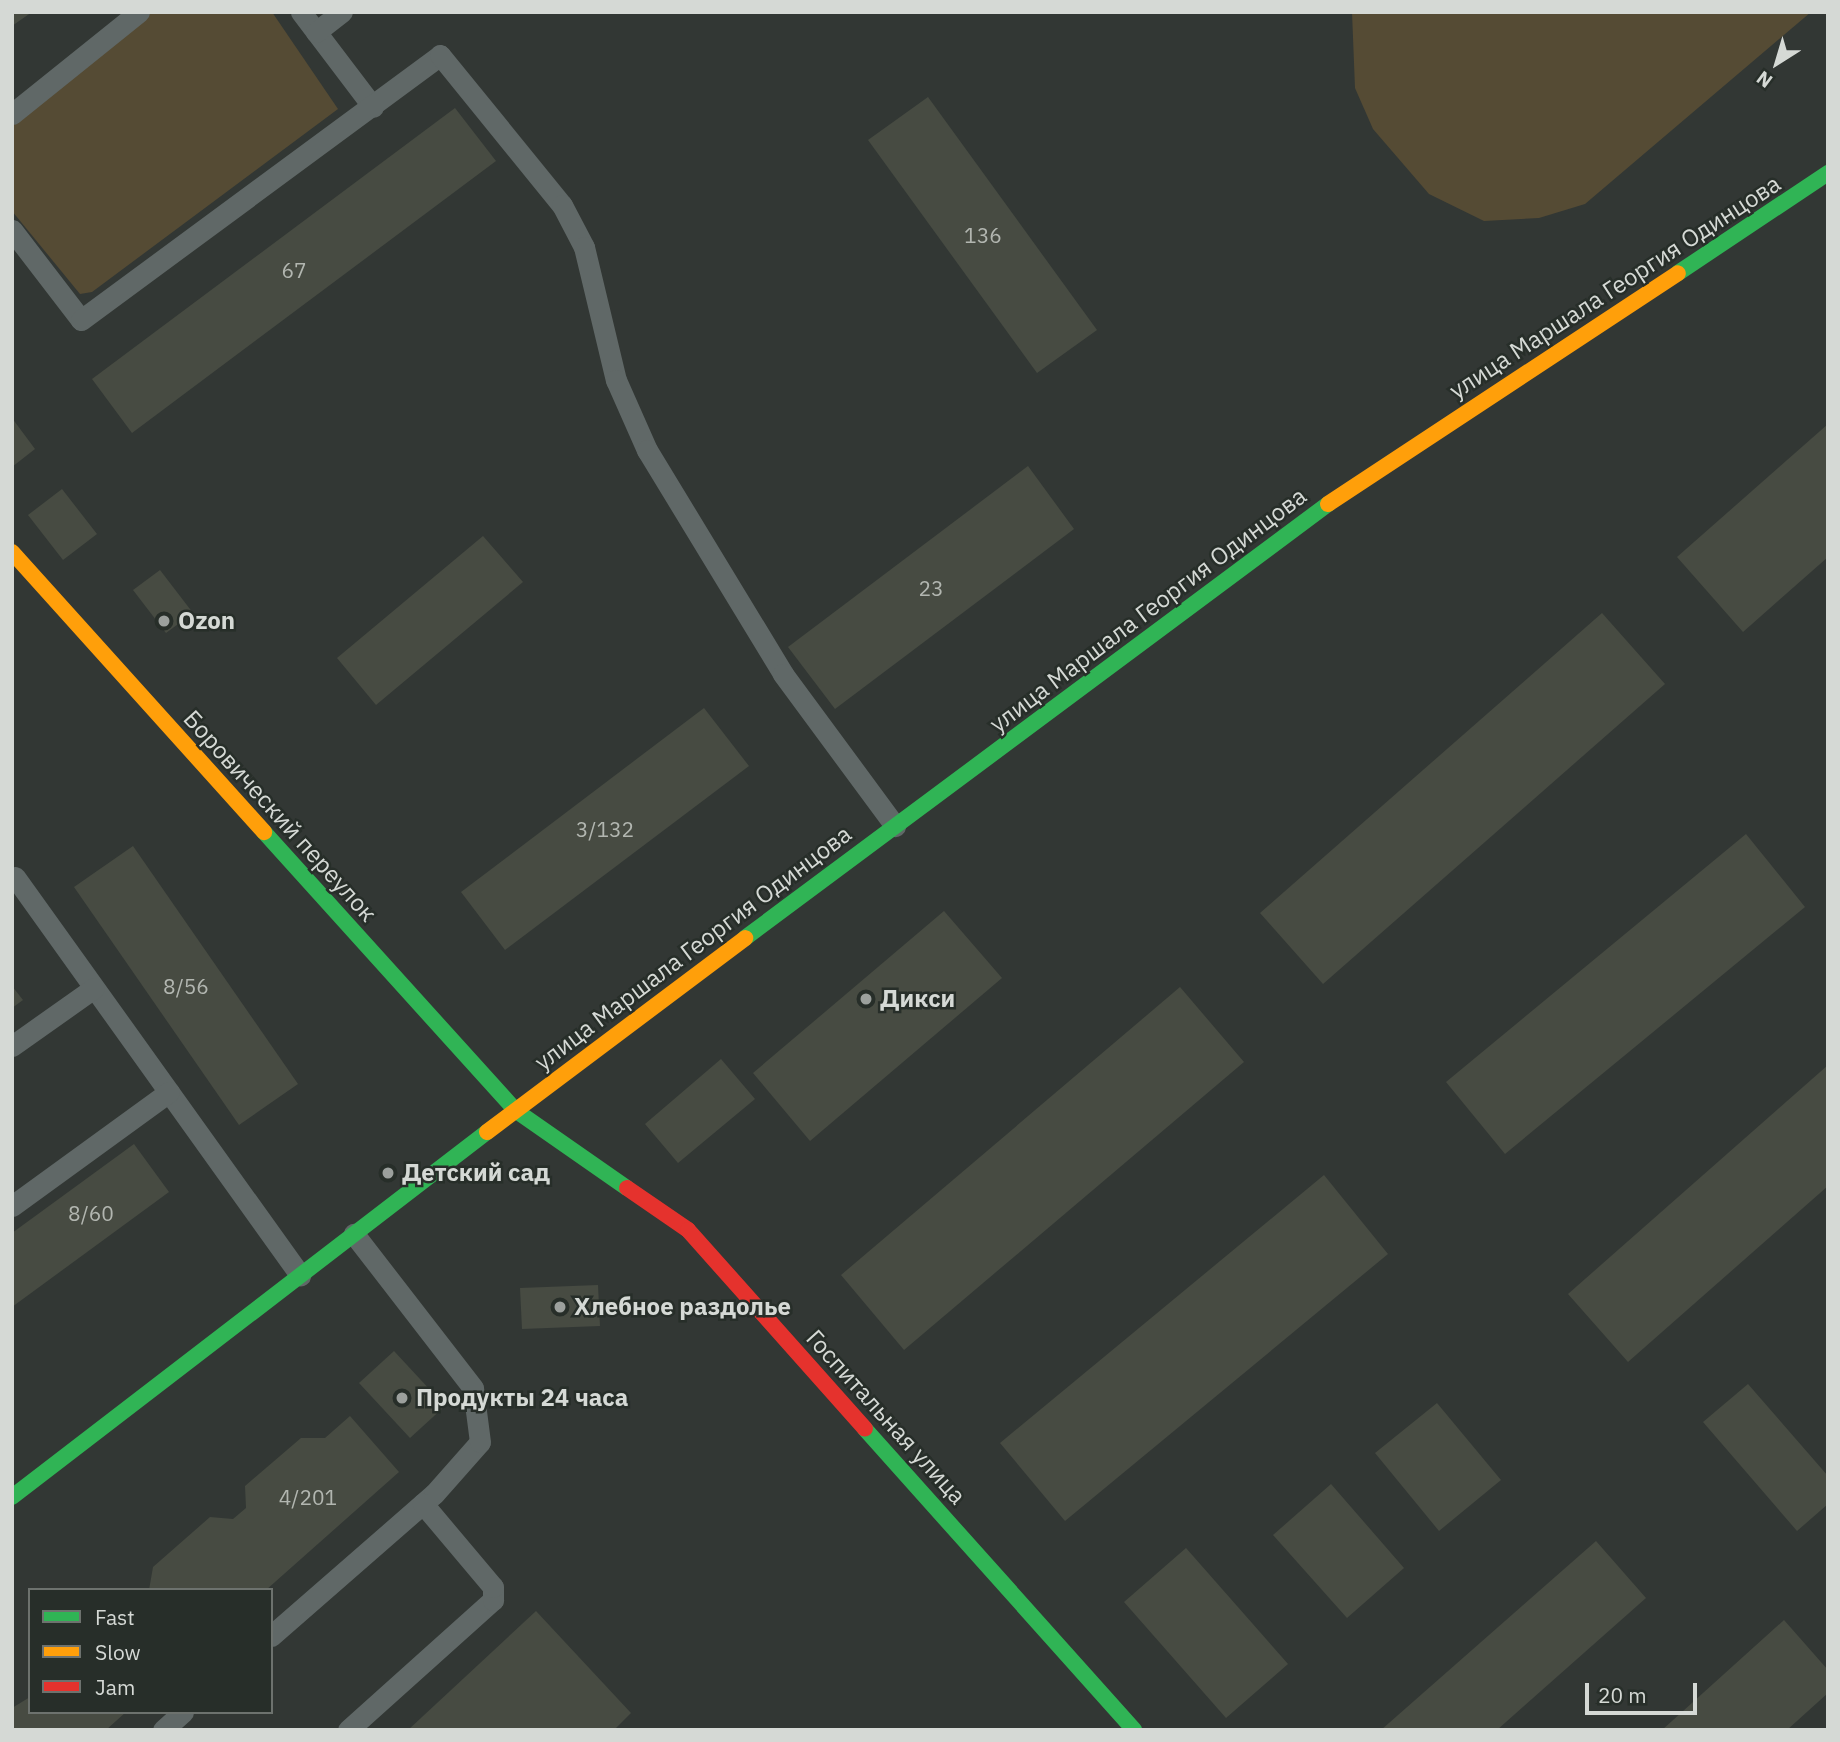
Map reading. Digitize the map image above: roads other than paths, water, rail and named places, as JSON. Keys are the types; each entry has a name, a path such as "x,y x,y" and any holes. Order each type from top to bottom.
{"street":[{"name":"улица Маршала Георгия Одинцова","path":"12,1497 515,1110 1330,503 1828,173"},
{"name":"Боровический переулок","path":"12,552 515,1110"},
{"name":"Госпитальная улица","path":"515,1110 688,1230 1134,1730"}],"lane":[{"path":"12,114 139,12"},
{"path":"301,12 373,107"},
{"path":"316,32 342,12"},
{"path":"12,230 81,320 440,55 525,154 584,247 616,380 647,450 783,674 895,826"},
{"path":"15,877 300,1275"},
{"path":"12,1046 94,988"},
{"path":"12,1206 169,1092"},
{"path":"273,1634 424,1504 480,1442 473,1388 354,1234"},
{"path":"348,1730 493,1600 493,1587 424,1504"},
{"path":"163,1730 181,1714"}],"place":[{"name":"Ozon","path":"164,621"},
{"name":"Дикси","path":"866,999"},
{"name":"Детский сад","path":"388,1173"},
{"name":"Хлебное раздолье","path":"560,1307"},
{"name":"Продукты 24 часа","path":"402,1398"}]}
